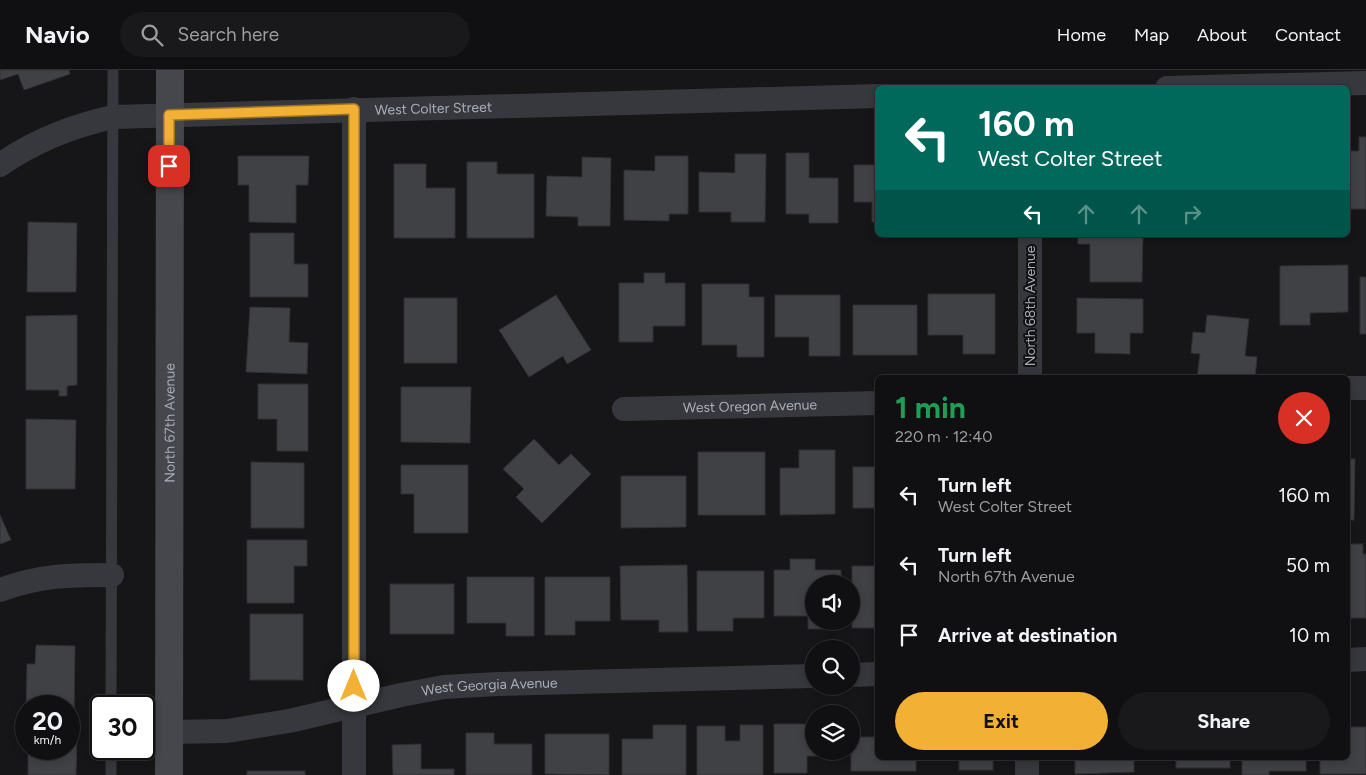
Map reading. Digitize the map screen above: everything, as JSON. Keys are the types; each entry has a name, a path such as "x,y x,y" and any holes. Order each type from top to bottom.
{"main road":[{"name":"North 67th Avenue","path":"168,775 170,70"}],"street":[{"path":"1286,85 1366,83"},
{"name":"West Colter Street","path":"0,165 36,144 79,124 113,117 875,96"},
{"path":"354,109 354,775"},
{"name":"North 68th Avenue","path":"1030,237 1030,375"},
{"path":"1350,388 1366,388"},
{"name":"West Oregon Avenue","path":"624,409 875,403"},
{"path":"0,590 25,581 58,575 112,576"},
{"path":"1350,660 1366,659"},
{"path":"860,675 875,674"},
{"name":"West Georgia Avenue","path":"169,732 227,731 289,721 444,687 805,676"},
{"path":"1027,760 1027,775"}],"lane":[{"path":"111,695 113,70"},
{"path":"110,775 111,760"}],"building":[{"path":"0,70 69,70 70,74 24,90 18,74 0,80"},
{"path":"1359,137 1366,137 1366,209 1350,209 1350,151 1359,151"},
{"path":"786,153 809,153 809,178 838,178 838,223 809,223 809,214 786,214"},
{"path":"735,154 766,154 765,222 731,222 731,212 699,212 699,172 735,173"},
{"path":"238,156 309,156 308,185 296,185 296,223 249,222 249,185 238,185"},
{"path":"655,156 688,156 688,214 669,214 669,221 624,220 624,170 655,171"},
{"path":"582,157 611,158 610,226 578,226 578,217 546,216 547,176 582,177"},
{"path":"467,162 497,162 497,174 534,174 534,238 467,238"},
{"path":"394,164 426,164 426,188 455,188 455,238 394,238"},
{"path":"854,165 875,165 875,222 872,222 872,202 854,202"},
{"path":"28,222 77,223 76,292 27,292"},
{"path":"250,233 294,233 294,264 308,264 308,297 250,297"},
{"path":"1078,237 1143,237 1142,282 1090,282 1090,244 1078,244"},
{"path":"1348,265 1348,312 1310,313 1310,325 1280,325 1280,266"},
{"path":"644,273 665,273 665,283 685,283 685,326 653,326 653,342 619,342 619,283 644,283"},
{"path":"1360,277 1366,277 1366,334 1360,334"},
{"path":"702,284 749,284 749,297 764,297 764,357 737,357 737,345 702,345"},
{"path":"928,294 995,294 995,354 963,354 963,335 928,335"},
{"path":"556,295 591,350 567,364 563,356 529,377 499,330"},
{"path":"775,295 840,295 840,356 809,356 809,337 775,337"},
{"path":"404,298 457,298 457,363 404,363"},
{"path":"1077,298 1143,299 1143,333 1130,333 1130,354 1095,353 1095,333 1077,333"},
{"path":"853,305 917,305 917,355 853,355"},
{"path":"250,307 290,308 289,342 308,343 307,374 246,372"},
{"path":"77,315 77,385 67,386 67,396 59,396 59,390 26,390 26,316"},
{"path":"1207,315 1249,319 1245,356 1257,357 1255,375 1197,375 1200,354 1191,353 1193,332 1205,333"},
{"path":"258,384 308,384 308,451 277,451 277,419 258,419"},
{"path":"401,387 471,387 470,443 401,442"},
{"path":"26,419 76,420 75,489 26,489"},
{"path":"534,439 559,465 571,454 591,474 542,523 516,497 524,489 503,469"},
{"path":"799,450 835,450 835,514 780,515 780,468 799,468"},
{"path":"698,452 765,452 765,515 698,515"},
{"path":"1350,459 1355,459 1354,520 1350,520"},
{"path":"251,462 304,463 304,528 251,528"},
{"path":"401,465 468,465 468,533 414,533 414,494 401,494"},
{"path":"853,467 875,467 875,508 853,508"},
{"path":"621,476 686,476 686,527 621,528"},
{"path":"0,515 11,540 0,544"},
{"path":"247,540 307,540 307,566 294,566 294,603 247,603"},
{"path":"1350,544 1363,544 1363,554 1366,554 1366,618 1350,618"},
{"path":"790,559 815,559 815,570 841,570 841,575 805,575 805,616 774,616 774,570 790,570"},
{"path":"687,565 688,632 659,632 659,620 621,620 620,566"},
{"path":"852,566 875,566 875,628 860,628 860,575 852,575"},
{"path":"697,571 764,571 764,618 733,618 733,631 697,631"},
{"path":"467,577 534,577 534,636 506,636 506,623 467,623"},
{"path":"545,577 610,577 610,621 575,621 575,635 545,635"},
{"path":"390,584 454,584 454,634 390,634"},
{"path":"250,614 303,614 303,680 250,680"},
{"path":"36,645 75,646 74,695 26,695 27,664 35,664"},
{"path":"774,724 805,724 807,773 774,773"},
{"path":"653,725 686,725 686,775 622,775 622,739 653,739"},
{"path":"740,725 763,725 763,775 697,775 697,726 725,726 725,741 740,741"},
{"path":"1350,727 1366,727 1366,774 1320,774 1320,760 1350,760"},
{"path":"466,733 494,733 494,744 532,744 532,775 466,775"},
{"path":"545,734 609,734 609,775 545,774"},
{"path":"860,737 875,737 875,760 916,760 916,771 851,771 851,760 860,760"},
{"path":"421,744 421,769 454,769 454,775 393,775 392,745"},
{"path":"28,760 76,760 76,775 28,775"},
{"path":"959,760 993,760 993,770 959,770"},
{"path":"1075,760 1134,760 1134,772 1075,774"},
{"path":"1176,760 1230,760 1230,768 1176,768"},
{"path":"1242,760 1306,760 1306,771 1269,771 1269,775 1242,775"},
{"path":"247,771 305,771 305,775 247,775"}],"route":[{"path":"169,166 169,115 354,109 354,686"}]}
